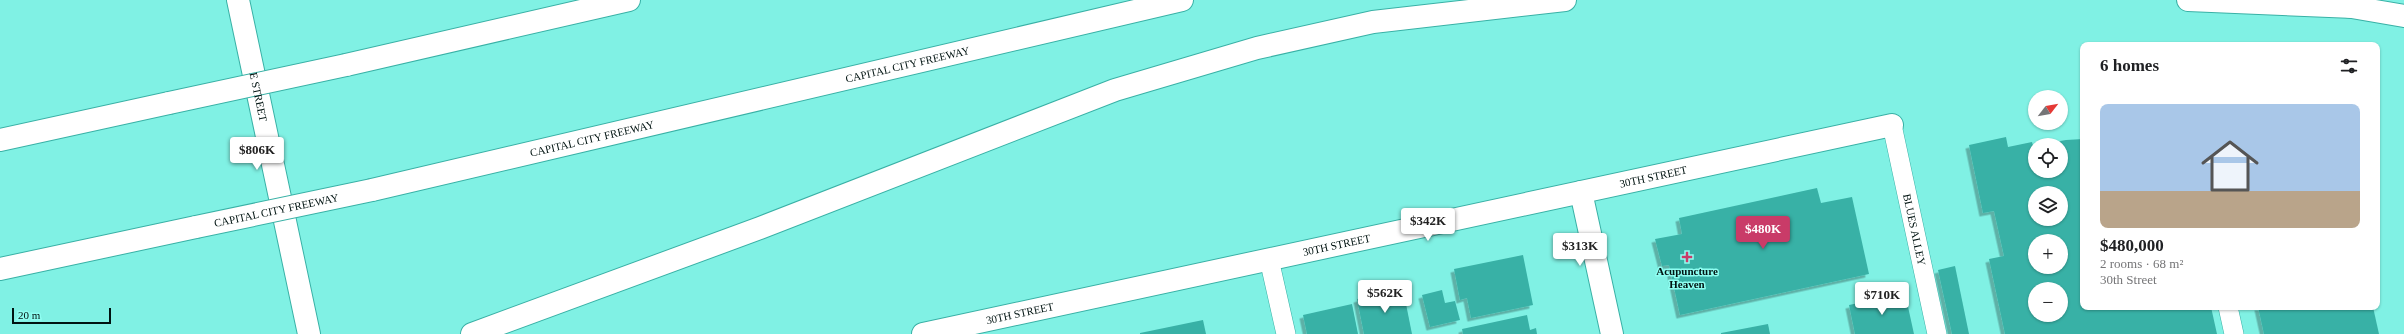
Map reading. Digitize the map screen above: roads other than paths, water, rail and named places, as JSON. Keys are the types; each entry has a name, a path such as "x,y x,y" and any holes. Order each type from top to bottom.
{"main road":[{"name":"E STREET","path":"238,0 309,334"},
{"path":"0,140 346,65 629,0"},
{"name":"CAPITAL CITY FREEWAY","path":"0,269 372,190 1182,0"},
{"path":"472,334 760,228 1115,90 1257,48 1373,22 1565,0"},
{"path":"2188,0 2354,7"},
{"path":"2303,0 2404,16"},
{"name":"30TH STREET","path":"923,334 958,330 1269,259 1892,125"},
{"path":"1581,192 1612,334"}],"lane":[{"name":"BLUES ALLEY","path":"1892,125 1937,334"},
{"path":"1269,259 1286,334"},
{"path":"2229,310 2234,334"}],"place":[{"name":"Acupuncture Heaven","path":"1687,257"}]}
